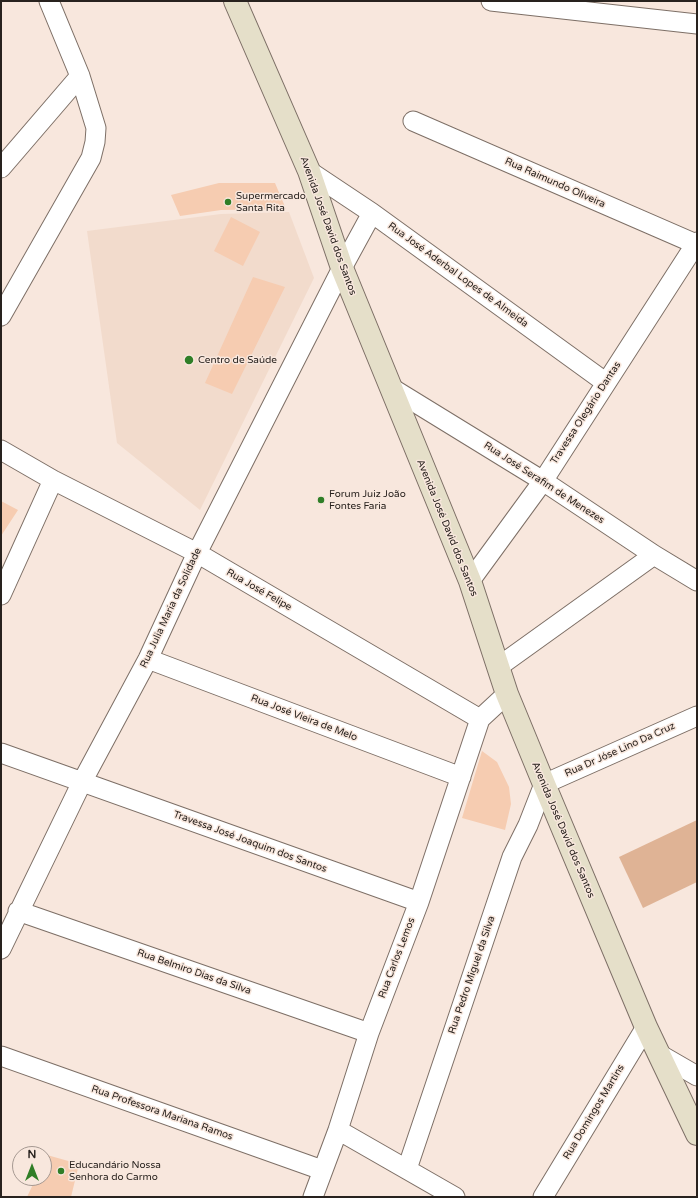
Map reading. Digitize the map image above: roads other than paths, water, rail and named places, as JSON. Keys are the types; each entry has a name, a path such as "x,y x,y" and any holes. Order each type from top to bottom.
{"main road":[{"name":"Avenida José David dos Santos","path":"234,1 309,171 342,268 470,581 507,694 646,1027 697,1134"}],"street":[{"path":"1,316 91,158 96,142 96,128 80,76 49,1"},
{"path":"491,1 697,24"},
{"path":"1,168 80,76"},
{"name":"Rua Raimundo Oliveira","path":"414,121 696,243"},
{"name":"Rua José Aderbal Lopes de Almeida","path":"309,171 372,213 605,382"},
{"name":"Rua Julia Maria da Solidade","path":"1,949 18,911 82,782 148,659 196,553 342,268 372,213"},
{"name":"Travessa Olegário Dantas","path":"470,581 543,481 605,382 696,243"},
{"name":"Rua José Serafim de Menezes","path":"390,387 543,481 654,555 697,581"},
{"name":"Rua José Felipe","path":"1,450 53,480 196,553 480,719"},
{"path":"1,594 53,480"},
{"path":"498,667 654,555"},
{"name":"Rua José Vieira de Melo","path":"148,659 461,777"},
{"path":"480,719 507,694"},
{"name":"Rua Dr Jóse Lino Da Cruz","path":"544,784 697,716"},
{"name":"Rua Carlos Lemos","path":"313,1197 338,1130 369,1033 419,902 480,719"},
{"name":"Travessa José Joaquim dos Santos","path":"1,753 419,902"},
{"name":"Rua Pedro Miguel da Silva","path":"407,1169 512,857 528,825 544,784"},
{"name":"Rua Belmiro Dias da Silva","path":"18,911 369,1033"},
{"name":"Rua Domingos Martins","path":"543,1197 646,1027"},
{"path":"660,1054 697,1076"},
{"name":"Rua Professora Mariana Ramos","path":"1,1056 322,1170"},
{"path":"338,1130 455,1197"}],"place":[{"name":"Supermercado Santa Rita","path":"228,202"},
{"name":"Centro de Saúde","path":"189,360"},
{"name":"Forum Juiz João Fontes Faria","path":"321,500"},
{"name":"Educandário Nossa Senhora do Carmo","path":"61,1171"}]}
